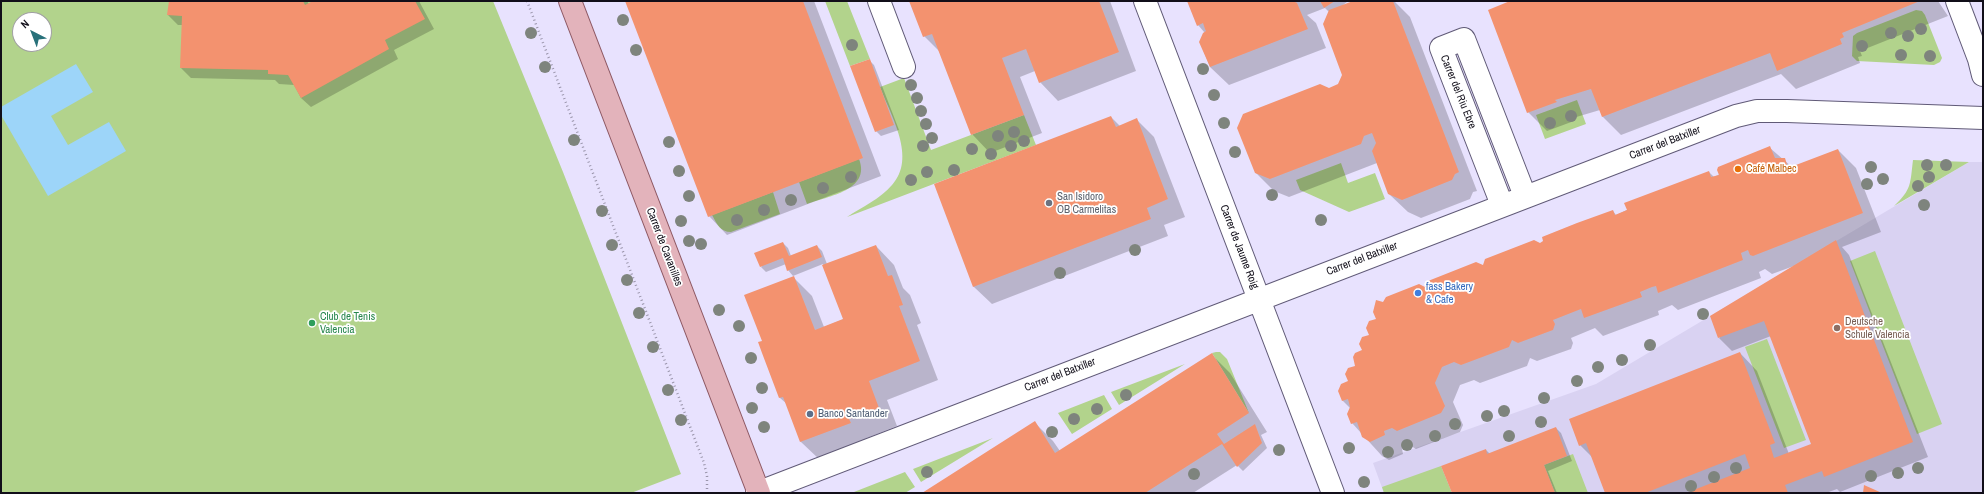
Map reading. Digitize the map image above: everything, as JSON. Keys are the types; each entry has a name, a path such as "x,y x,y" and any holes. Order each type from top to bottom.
{"main road":[{"name":"Carrer de Cavanilles","path":"570,1 758,493"}],"street":[{"path":"879,1 904,67"},
{"name":"Carrer de Jaume Roig","path":"1145,1 1333,493"},
{"path":"1956,1 1979,59 1983,75"},
{"name":"Carrer del Riu Ebre","path":"1502,205 1441,48 1464,39 1525,196"},
{"name":"Carrer del Batxiller","path":"758,493 1525,196 1736,116 1757,111 1983,118"}],"path":[{"path":"527,1 704,463 707,476 707,493"}],"shaded area":[{"name":"Deutsche Schule Valencia","path":"1969,162 1983,162 1983,493 1384,493 1373,463 1596,384"}],"green space":[{"name":"Club de Tenis Valencia","path":"1,1 493,1 563,172 681,474 631,493 1,493"},
{"path":"825,1 847,1 870,59 850,66"},
{"path":"1916,10 1922,11 1925,15 1942,58 1940,62 1934,65 1857,61 1852,56 1853,36 1857,33"},
{"path":"904,78 931,150 1024,115 1036,145 847,217 887,190 899,174 902,162 900,137 880,87"},
{"path":"1577,100 1586,124 1545,139 1536,115"},
{"path":"859,159 861,170 859,178 854,185 846,190 807,204 799,182"},
{"path":"1913,160 1969,162 1894,206 1904,195 1909,186"},
{"path":"1341,163 1348,183 1375,173 1385,199 1349,212 1300,190 1296,180"},
{"path":"773,192 780,214 731,232 721,229 712,215"},
{"path":"1875,251 1942,424 1917,434 1850,261"},
{"path":"1767,339 1806,440 1784,448 1745,347"},
{"path":"1220,352 1227,359 1249,413 1212,353"},
{"path":"1185,364 1119,405 1111,392"},
{"path":"1104,395 1112,409 1072,434 1058,413"},
{"path":"993,438 921,482 913,469"},
{"path":"1573,454 1588,493 1555,493 1544,465"},
{"path":"1441,466 1452,493 1384,493 1382,487"},
{"path":"905,472 915,487 905,493 854,492"}],"water":[{"path":"76,64 93,92 51,116 68,145 109,122 126,151 48,196 1,115 1,107"}],"building":[{"path":"169,1 303,1 305,5 313,1 415,1 425,19 385,40 389,49 301,98 288,75 268,74 268,70 180,68 182,16 167,15"},
{"path":"625,1 803,1 863,158 708,217"},
{"path":"909,1 1099,1 1119,52 1039,83 1026,49 1002,58 1024,115 971,135 932,34 923,37"},
{"path":"1187,1 1293,1 1297,3 1308,29 1210,67 1199,42 1203,33 1206,31 1203,23 1197,26"},
{"path":"1320,1 1335,1 1324,8"},
{"path":"1353,1 1393,1 1459,172 1455,174 1452,180 1402,200 1388,194 1372,151 1376,143 1372,133 1364,136 1361,144 1270,179 1255,173 1237,128 1243,114 1320,84 1329,88 1338,84 1342,75 1323,24 1329,10"},
{"path":"1510,1 1920,1 1842,33 1844,37 1840,39 1842,44 1777,71 1770,53 1602,117 1591,89 1555,100 1557,102 1527,113 1488,10"},
{"path":"870,59 894,125 875,132 850,66"},
{"name":"San Isidoro OB Carmelitas","path":"1111,116 1116,127 1137,118 1168,199 1147,208 1151,219 973,287 934,184"},
{"path":"1770,146 1775,158 1785,158 1788,168 1838,149 1863,213 1753,256 1750,255 1748,250 1741,253 1743,260 1658,293 1656,286 1652,287 1640,292 1642,297 1584,318 1581,309 1553,320 1555,324 1553,330 1518,343 1512,340 1509,347 1461,365 1454,362 1442,367 1435,383 1445,406 1441,413 1397,431 1392,428 1384,431 1385,435 1370,442 1362,437 1357,422 1351,424 1347,414 1350,407 1348,399 1342,401 1338,391 1341,384 1348,381 1345,374 1348,368 1355,366 1353,357 1355,353 1362,350 1359,344 1362,337 1369,335 1366,328 1369,321 1376,319 1373,312 1376,300 1383,302 1386,297 1419,284 1425,287 1428,281 1476,262 1483,265 1485,259 1534,240 1540,243 1543,241 1542,237 1613,210 1615,215 1627,210 1624,203 1709,171 1711,177 1719,175 1717,170 1718,167"},
{"path":"1836,240 1913,442 1824,477 1822,471 1785,485 1788,493 1686,493 1750,468 1745,454 1645,493 1605,493 1586,443 1579,446 1569,419 1740,352 1775,443 1770,445 1774,458 1811,444 1764,321 1718,338 1710,316"},
{"path":"783,242 789,256 817,245 822,257 787,271 783,258 760,267 754,253"},
{"path":"876,245 888,276 892,275 903,305 899,306 920,361 869,381 879,408 849,419 851,423 800,442 783,397 779,398 758,342 762,341 744,295 794,276 815,330 843,319 822,265"},
{"path":"1212,353 1249,413 1217,434 1224,444 1255,424 1262,443 1237,467 1222,444 1145,493 922,493 1035,421 1055,453"},
{"path":"1556,427 1567,456 1544,465 1555,493 1452,493 1441,466 1486,449 1487,454"},
{"path":"1864,485 1882,493 1863,493"}],"place":[{"name":"Café Malbec","path":"1738,169"},
{"name":"San Isidoro OB Carmelitas","path":"1049,203"},
{"name":"fass Bakery & Cafe","path":"1418,293"},
{"name":"Club de Tenis Valencia","path":"312,323"},
{"name":"Deutsche Schule Valencia","path":"1837,328"},
{"name":"Banco Santander","path":"810,414"}]}
